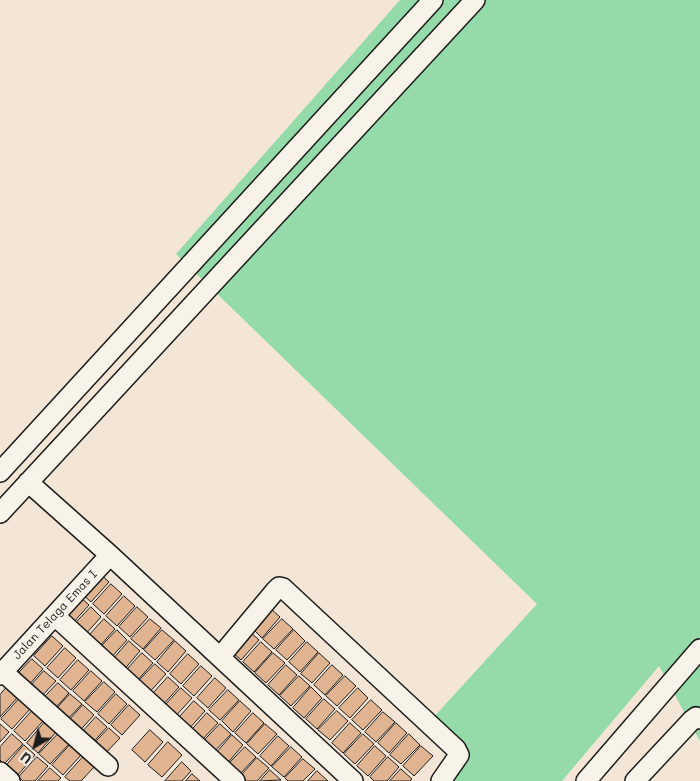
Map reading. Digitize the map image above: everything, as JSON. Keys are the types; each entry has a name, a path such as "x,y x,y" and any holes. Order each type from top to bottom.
{"street":[{"path":"0,472 433,0"},
{"path":"0,513 475,0"},
{"path":"28,482 110,555 354,781"},
{"name":"Jalan Telaga Emas I","path":"1,674 110,555"},
{"path":"220,657 275,591 280,587 283,588 456,749 459,755 457,761 440,781"},
{"path":"55,616 235,781"},
{"path":"586,781 700,649"},
{"path":"1,674 108,766"},
{"path":"635,781 692,720 696,717 700,719"},
{"path":"0,772 10,781"}],"green space":[{"path":"400,0 700,0 700,741 659,666 562,781 445,781 470,754 432,719 537,604 176,254"}],"building":[{"path":"98,572 109,582 91,602 80,592"},
{"path":"111,584 122,594 104,614 93,604"},
{"path":"78,595 89,605 71,625 60,615"},
{"path":"124,596 135,606 117,626 106,616"},
{"path":"91,607 101,617 83,637 72,627"},
{"path":"137,607 148,617 130,637 119,627"},
{"path":"269,607 280,617 262,638 251,627"},
{"path":"104,619 115,629 97,649 86,639"},
{"path":"150,619 161,628 143,649 131,639"},
{"path":"282,619 293,629 274,649 263,639"},
{"path":"117,630 127,640 109,660 98,650"},
{"path":"162,630 174,640 155,660 144,650"},
{"path":"248,630 259,640 241,660 230,650"},
{"path":"294,630 305,641 287,660 276,650"},
{"path":"52,636 63,646 45,666 34,656"},
{"path":"129,641 140,651 122,672 111,662"},
{"path":"175,641 186,651 168,672 157,662"},
{"path":"261,642 272,652 254,672 243,662"},
{"path":"307,642 318,652 300,672 289,662"},
{"path":"65,648 76,658 58,678 47,668"},
{"path":"142,653 153,663 135,683 124,673"},
{"path":"273,653 285,663 266,683 255,673"},
{"path":"319,653 330,663 312,683 301,674"},
{"path":"188,654 199,664 181,684 170,674"},
{"path":"32,659 43,669 25,689 13,679"},
{"path":"78,660 89,670 71,690 60,680"},
{"path":"155,664 166,674 148,694 136,684"},
{"path":"286,665 297,675 279,695 268,685"},
{"path":"332,665 343,675 325,695 314,685"},
{"path":"201,666 212,676 194,696 183,686"},
{"path":"44,671 56,681 37,701 26,691"},
{"path":"91,671 102,681 84,701 73,691"},
{"path":"299,676 310,686 291,706 280,696"},
{"path":"345,676 356,686 337,706 326,696"},
{"path":"168,677 179,687 161,707 150,697"},
{"path":"215,678 226,688 208,708 197,698"},
{"path":"104,682 115,692 97,712 85,702"},
{"path":"58,683 69,693 51,713 39,703"},
{"path":"311,687 322,698 304,718 293,708"},
{"path":"6,688 17,698 0,717 0,695"},
{"path":"181,688 192,698 173,719 162,709"},
{"path":"358,688 368,698 350,718 339,708"},
{"path":"228,690 239,700 220,720 209,710"},
{"path":"70,694 82,704 63,724 52,714"},
{"path":"116,694 127,704 109,724 98,714"},
{"path":"19,699 30,709 12,729 1,719"},
{"path":"324,699 335,709 317,729 306,719"},
{"path":"371,700 382,710 363,730 352,720"},
{"path":"194,701 205,711 187,731 176,721"},
{"path":"240,701 251,711 233,732 222,721"},
{"path":"83,705 94,715 76,735 65,725"},
{"path":"129,705 140,715 122,735 111,725"},
{"path":"32,711 43,721 25,741 14,731"},
{"path":"337,711 348,721 330,740 318,730"},
{"path":"383,712 395,722 376,742 365,732"},
{"path":"207,713 218,723 200,742 189,733"},
{"path":"253,713 264,723 246,743 235,733"},
{"path":"96,717 107,727 89,747 78,737"},
{"path":"45,722 56,732 38,753 27,743"},
{"path":"350,723 361,733 343,753 332,743"},
{"path":"396,723 407,733 389,753 378,743"},
{"path":"0,724 9,732 0,742"},
{"path":"220,724 231,734 212,754 201,744"},
{"path":"265,724 277,734 258,754 247,744"},
{"path":"109,728 120,738 101,758 90,748"},
{"path":"150,730 163,742 145,762 132,750"},
{"path":"12,734 23,744 4,764 0,760 0,747"},
{"path":"58,734 69,744 50,764 39,754"},
{"path":"363,734 374,744 355,764 344,754"},
{"path":"409,734 420,745 401,764 390,755"},
{"path":"232,735 243,745 225,766 214,756"},
{"path":"278,736 289,746 271,766 260,756"},
{"path":"168,742 182,755 162,777 148,765"},
{"path":"24,745 35,755 17,776 6,766"},
{"path":"70,745 81,755 63,775 52,765"},
{"path":"375,746 386,756 368,776 357,766"},
{"path":"421,746 433,756 414,776 403,766"},
{"path":"245,747 256,757 237,777 226,767"},
{"path":"291,747 302,757 284,777 272,767"},
{"path":"37,757 48,766 35,781 23,781 19,777"},
{"path":"83,757 94,767 81,781 70,781 65,777"},
{"path":"388,757 399,767 387,781 374,781 370,777"},
{"path":"257,758 269,768 257,781 242,781 239,778"},
{"path":"303,759 315,769 303,781 288,781 285,778"},
{"path":"182,762 191,771 182,781 165,781"},
{"path":"50,768 61,778 58,781 38,781"},
{"path":"401,769 412,779 410,781 390,781"},
{"path":"270,770 281,780 260,781"},
{"path":"317,771 328,781 308,781"},
{"path":"192,774 200,781 186,781"}]}
